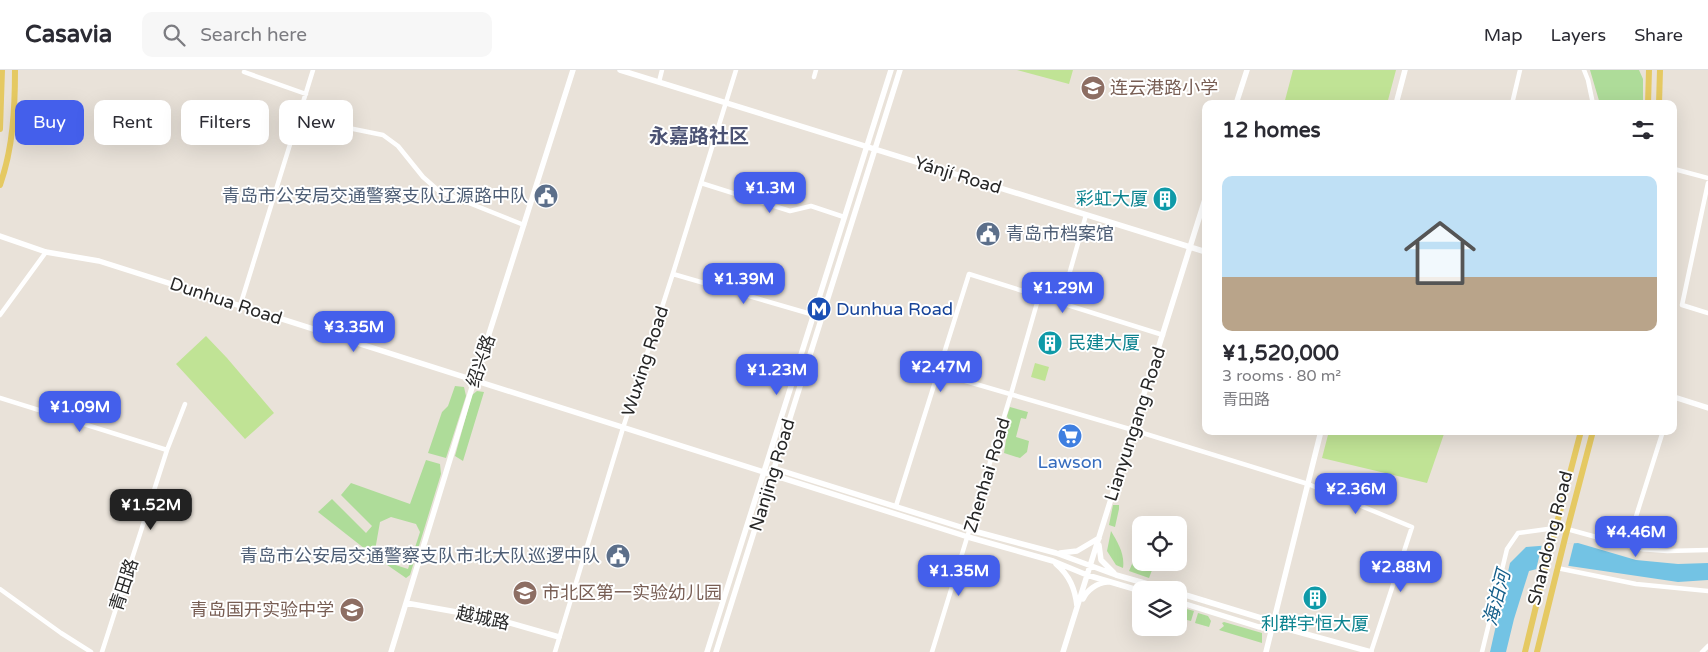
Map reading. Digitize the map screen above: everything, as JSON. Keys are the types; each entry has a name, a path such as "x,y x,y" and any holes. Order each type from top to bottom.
{"main road":[{"path":"0,129 2,70"},
{"path":"0,185 8,161 13,134 15,70"},
{"name":"绍兴路","path":"391,652 474,381 573,70"},
{"name":"Yánjí Road","path":"620,70 1202,251"},
{"name":"Nanjing Road","path":"708,652 891,70"},
{"name":"Nanjing Road","path":"716,652 900,70"},
{"path":"1237,100 1247,70"},
{"path":"1397,100 1405,70"},
{"path":"1648,70 1648,100"},
{"path":"1660,100 1662,70"},
{"name":"Lianyungang Road","path":"1063,652 1202,209"},
{"name":"Dunhua Road","path":"0,236 46,252 98,261 968,537 1053,561 1087,575 1132,589"},
{"path":"1677,398 1708,408"},
{"path":"1266,652 1320,435"},
{"name":"Shandong Road","path":"1525,652 1580,435"},
{"name":"Shandong Road","path":"1537,652 1592,435"},
{"path":"764,472 774,467 970,530 1056,553 1090,567 1137,581"},
{"path":"1056,553 1077,551 1099,538 1101,560 1116,575"},
{"path":"1053,561 1069,578 1075,590 1077,610"},
{"path":"1077,610 1086,593 1104,582 1112,583"},
{"path":"1187,595 1260,618 1273,625 1371,652"},
{"name":"越城路","path":"406,604 496,619 560,637"},
{"path":"1187,605 1258,627 1273,625"}],"street":[{"path":"304,100 313,70"},
{"path":"659,82 662,70"},
{"name":"Wuxing Road","path":"555,652 623,428 736,70"},
{"path":"814,77 816,70"},
{"path":"1513,100 1520,70"},
{"path":"1584,70 1592,100"},
{"path":"244,72 306,94"},
{"path":"353,129 383,135 398,146 423,177 439,191 524,225"},
{"path":"240,306 291,145"},
{"path":"1677,170 1708,178"},
{"path":"701,183 790,211 811,206 844,217"},
{"path":"1708,184 1682,305 1708,313"},
{"path":"1061,304 1086,215"},
{"path":"0,315 46,252"},
{"path":"673,274 821,317"},
{"path":"896,506 969,274 1163,336"},
{"name":"Zhenhai Road","path":"932,652 1039,296"},
{"path":"938,373 1308,484 1412,528 1371,652"},
{"path":"0,398 167,450"},
{"name":"青田路","path":"102,652 167,450 185,404"},
{"path":"1627,545 1662,435"},
{"path":"1482,652 1507,548 1518,533 1556,528"},
{"path":"1567,529 1640,549 1667,551 1708,550"},
{"path":"1557,568 1636,584 1708,592"},
{"path":"0,590 91,652"},
{"path":"1702,652 1708,646"}],"green space":[{"path":"1017,70 1073,70 1069,84"},
{"path":"1293,70 1396,70 1388,100 1285,100"},
{"path":"1590,70 1639,70 1643,79 1643,100 1599,100"},
{"path":"206,336 274,413 245,439 176,364"},
{"path":"1035,363 1049,367 1045,381 1031,377"},
{"path":"455,386 464,387 466,396 446,458 428,453 442,412 448,406"},
{"path":"477,391 484,392 463,461 455,456 472,395"},
{"path":"1010,407 1028,412 1026,419 1021,418 1016,437 1029,441 1027,452 1020,458 1004,453 1009,422 1007,416"},
{"path":"1328,435 1444,435 1427,483 1322,458"},
{"path":"426,460 440,464 441,474 410,575 406,578 380,560 408,569 420,532 416,524 391,517 380,522 374,556 318,512 332,499 366,533 372,526 341,495 351,483 410,504"},
{"path":"1113,505 1119,505 1115,527 1109,525"},
{"path":"1111,531 1122,553 1123,568 1116,565 1107,551"},
{"path":"1132,564 1132,571 1152,571 1149,578 1129,571"},
{"path":"1187,609 1194,611 1191,621 1187,620"},
{"path":"1198,613 1208,616 1211,621 1209,627 1195,623"},
{"path":"1222,623 1262,633 1262,643 1219,630 1224,626"}],"water":[{"path":"1578,543 1636,560 1678,564 1708,563 1708,580 1678,582 1556,564 1529,571 1506,652 1490,652 1510,563 1526,547"}],"pier":[{"path":"1574,543 1568,567 1556,566 1536,570 1542,544"}],"place":[{"name":"连云港路小学","path":"1093,88"},
{"name":"青岛市公安局交通警察支队辽源路中队","path":"546,196"},
{"name":"彩虹大厦","path":"1165,199"},
{"name":"青岛市档案馆","path":"988,234"},
{"name":"Dunhua Road","path":"819,309"},
{"name":"民建大厦","path":"1050,343"},
{"name":"Lawson","path":"1070,436"},
{"name":"青岛市公安局交通警察支队市北大队巡逻中队","path":"618,556"},
{"name":"市北区第一实验幼儿园","path":"525,593"},
{"name":"利群宇恒大厦","path":"1315,598"},
{"name":"青岛国开实验中学","path":"352,610"}],"district":[{"name":"永嘉路社区","path":"699,137"}],"water label":[{"name":"海泊河","path":"1497,598"}]}
